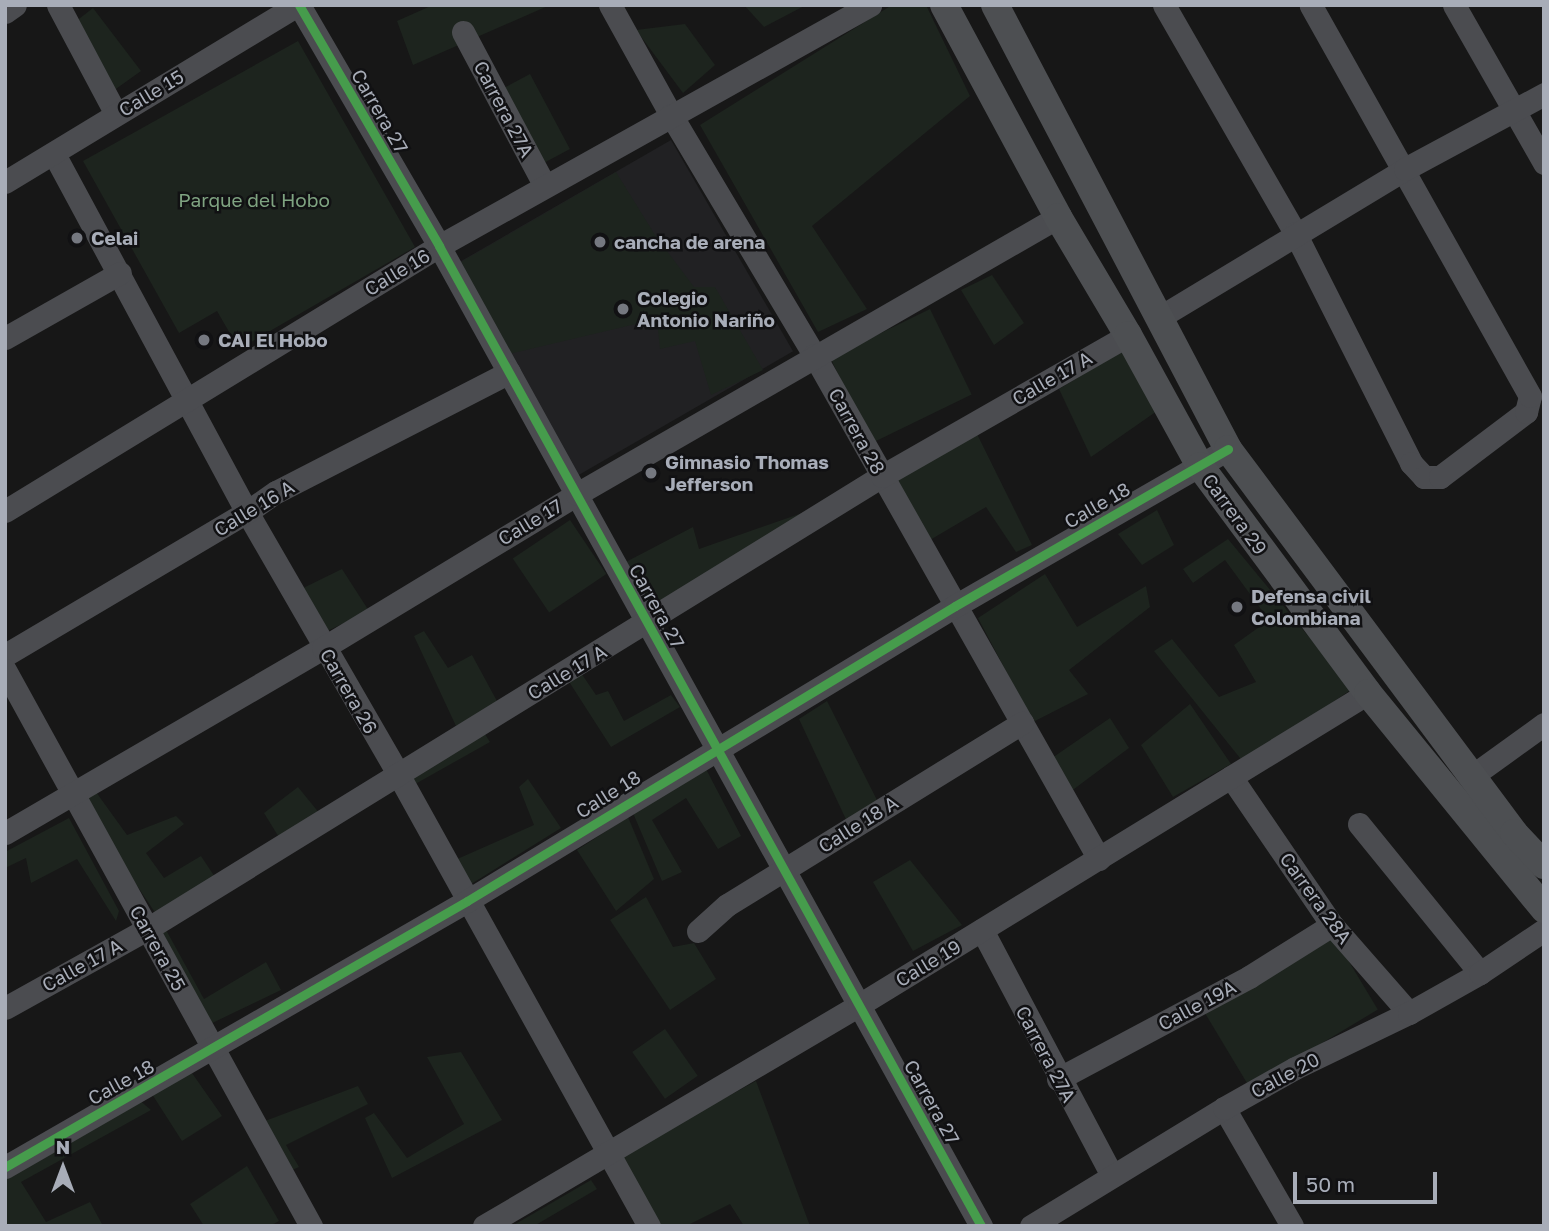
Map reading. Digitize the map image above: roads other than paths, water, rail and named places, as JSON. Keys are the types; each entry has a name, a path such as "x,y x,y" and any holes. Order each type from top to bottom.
{"main road":[{"name":"Carrera 29","path":"944,5 1058,217 1128,335 1200,466 1368,693 1544,909"},
{"name":"Carrera 29","path":"995,5 1228,449 1514,833 1544,865"}],"street":[{"path":"5,12 15,5"},
{"path":"58,5 116,114"},
{"name":"Calle 15","path":"5,182 298,5"},
{"name":"Carrera 27","path":"298,5 439,246 981,1226"},
{"name":"Carrera 28","path":"610,5 671,115 814,355 1099,859"},
{"name":"Calle 16","path":"5,511 439,246 870,5"},
{"path":"1164,5 1295,233 1411,463 1424,477 1440,477 1526,412 1530,396 1311,5"},
{"path":"1454,5 1544,163"},
{"name":"Carrera 27A","path":"463,32 545,186"},
{"path":"1160,317 1405,169 1544,94"},
{"name":"Carrera 26","path":"54,154 247,512 398,774 649,1226"},
{"name":"Calle 17","path":"5,833 323,648 814,355 1058,217"},
{"path":"5,338 120,273"},
{"name":"Calle 17 A","path":"5,1008 148,929 647,624 882,476 1128,335"},
{"name":"Calle 16 A","path":"5,655 247,512 276,492 509,372"},
{"name":"Calle 18","path":"5,1167 213,1050 467,901 716,748 955,606 1228,449"},
{"name":"Carrera 25","path":"5,670 311,1226"},
{"name":"Calle 19","path":"484,1226 607,1151 859,1005 1368,693"},
{"name":"Calle 18 A","path":"698,931 727,905 1021,723"},
{"path":"1472,776 1544,724"},
{"name":"Carrera 28A","path":"1231,777 1332,925 1409,1013"},
{"path":"1359,824 1480,974"},
{"name":"Calle 19A","path":"1058,1079 1249,977 1332,925"},
{"name":"Carrera 27A","path":"982,930 1058,1079 1112,1176"},
{"name":"Calle 20","path":"1031,1226 1224,1108 1295,1068 1409,1013 1480,974 1544,930"},
{"path":"1224,1108 1292,1226"}],"place":[{"name":"Celai","path":"77,238"},
{"name":"cancha de arena","path":"600,242"},
{"name":"Colegio Antonio Nariño","path":"623,309"},
{"name":"CAI El Hobo","path":"204,340"},
{"name":"Gimnasio Thomas Jefferson","path":"651,473"},
{"name":"Defensa civil Colombiana","path":"1237,607"}],"park label":[{"name":"Parque del Hobo","path":"254,200"}]}
